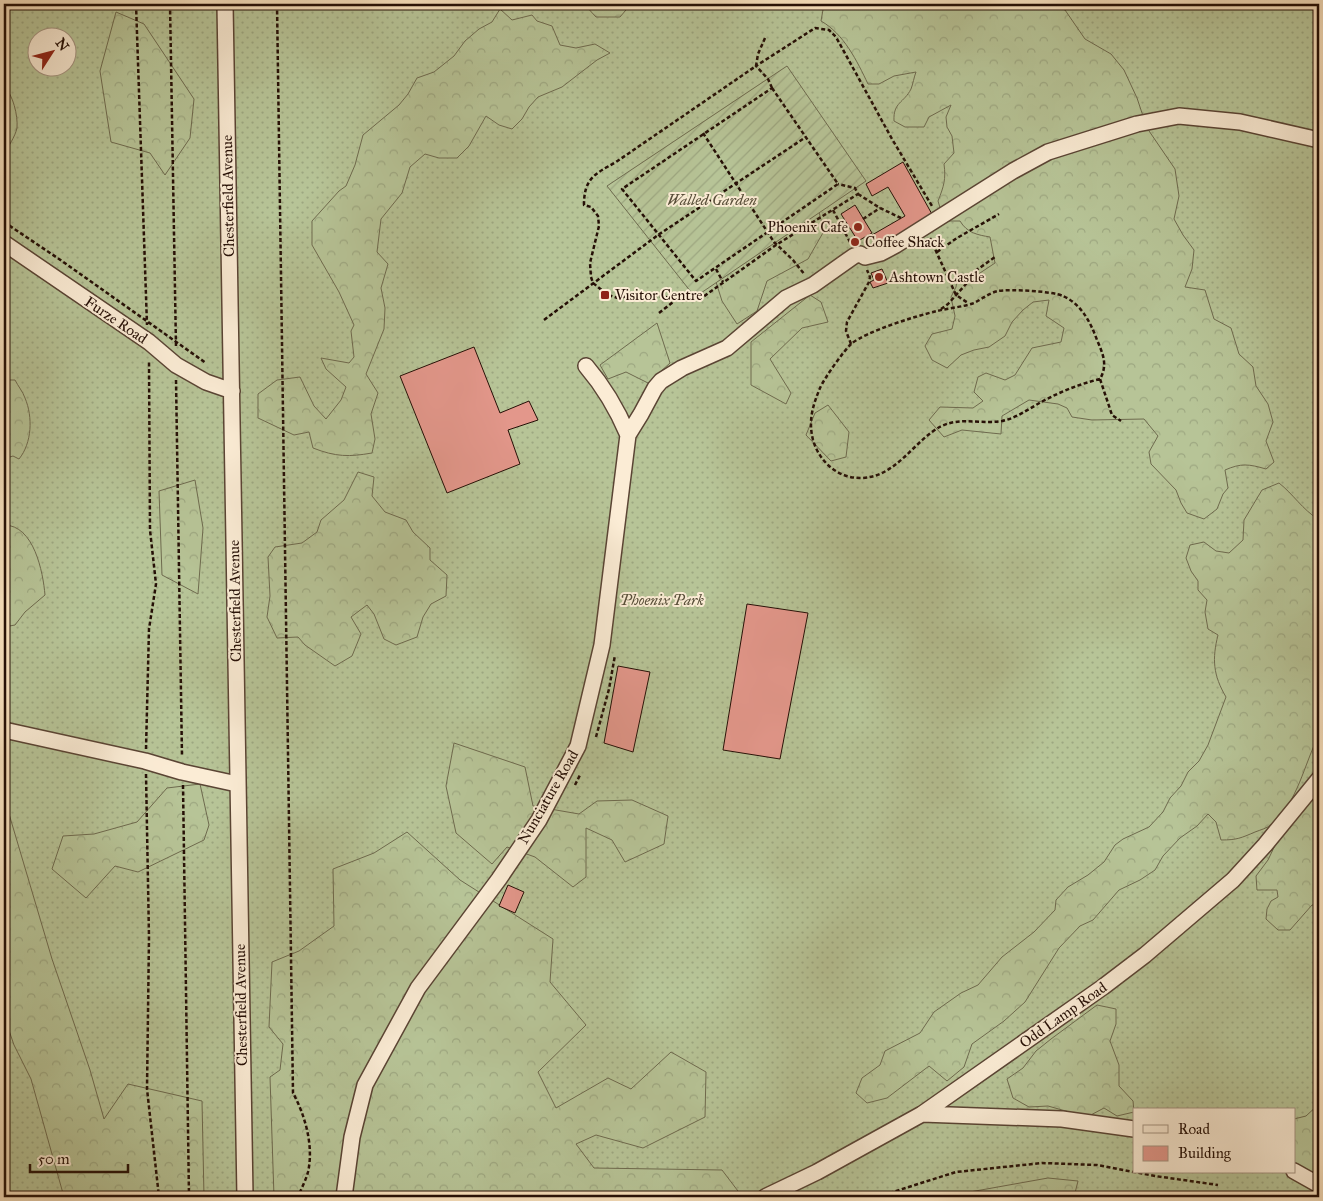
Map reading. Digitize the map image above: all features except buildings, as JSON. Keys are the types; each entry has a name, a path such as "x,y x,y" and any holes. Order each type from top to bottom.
{"street":[{"name":"Chesterfield Avenue","path":"225,4 244,1197"},
{"path":"628,435 661,381 682,368 726,348 786,298 813,284 854,256 860,254 865,257 881,253 1013,171 1048,152 1137,124 1179,116 1240,122 1319,140"},
{"name":"Furze Road","path":"4,243 149,342 176,365 206,382 232,391"},
{"path":"586,366 607,393 628,435"},
{"name":"Nunciature Road","path":"344,1197 352,1137 365,1085 418,988 499,879 538,820 578,746 602,645 628,435"},
{"path":"4,730 238,784"},
{"name":"Odd Lamp Road","path":"765,1197 817,1172 922,1114 1103,987 1172,933 1233,880 1265,845 1319,779"},
{"path":"922,1114 1062,1118 1133,1129"},
{"path":"1296,1172 1319,1185"}],"path":[{"path":"136,4 149,342 150,530 156,584 149,629 145,761 149,937 147,1089 159,1197"},
{"path":"170,4 189,1197"},
{"path":"277,4 293,1093 302,1110 310,1150 308,1172 298,1197"},
{"path":"858,194 776,245 703,297 688,300 641,294 618,298 608,295 593,283 590,262 599,226 598,216 590,207 584,205 584,193 592,175 616,162 815,28 829,30 836,37 892,139 939,218"},
{"path":"756,66 758,54 765,38"},
{"path":"756,66 768,79 772,88 838,184 855,188 858,194 880,208 901,218"},
{"path":"772,88 622,189 696,282 838,184"},
{"path":"703,133 776,245 793,260 813,284"},
{"path":"544,320 658,235 806,137"},
{"path":"864,219 880,208"},
{"path":"938,252 957,238 999,214"},
{"path":"4,222 206,363"},
{"path":"924,227 938,252 956,295 966,303 974,302"},
{"path":"844,231 850,228"},
{"path":"939,310 956,295 971,274 995,257"},
{"path":"716,269 723,282"},
{"path":"996,291 1062,295 1082,309 1092,327 1105,360 1103,374 1100,379 1062,391 1003,421 968,420 945,424 933,431 889,470 862,478 849,477 827,465 813,439 810,418 813,405 823,382 851,345 875,332 921,315 974,302 996,291"},
{"path":"660,313 677,299"},
{"path":"851,317 847,322 846,331 851,345"},
{"path":"1100,379 1112,415 1121,421"},
{"path":"877,1197 956,1172 1042,1163 1097,1165 1133,1172"},
{"path":"1144,1174 1218,1185"}],"green space":[{"name":"Phoenix Park","path":"4,4 1319,4 1319,1197 4,1197"},
{"path":"584,4 631,4 620,17 596,17"},
{"path":"824,4 1052,4 1065,10 1085,39 1111,54 1124,70 1137,98 1147,128 1175,169 1179,196 1174,219 1194,250 1192,269 1185,287 1205,290 1214,319 1231,328 1239,354 1253,367 1256,386 1268,404 1273,422 1266,441 1274,462 1266,469 1245,465 1225,470 1228,488 1223,494 1217,509 1204,519 1187,513 1176,490 1151,464 1149,452 1158,436 1144,419 1092,420 1072,417 1067,408 1058,404 1029,400 1002,416 1001,434 962,430 944,437 929,420 940,407 973,408 983,401 974,392 978,377 986,373 1005,380 1015,375 1032,348 1061,342 1064,328 1046,316 1049,300 1033,302 1012,322 1005,336 989,347 961,355 947,368 932,360 925,346 932,334 952,329 955,316 951,297 956,287 958,274 977,275 995,263 990,237 969,231 960,221 944,221 938,201 944,182 944,164 954,153 952,136 947,127 946,117 951,105 929,117 924,127 905,127 894,121 895,110 911,89 916,72 894,76 879,84 868,84 843,41 829,26 821,21"},
{"path":"500,9 512,20 532,15 537,21 552,26 560,45 576,48 595,44 610,53 597,60 562,87 538,97 512,129 499,125 486,116 469,146 457,158 439,158 425,154 410,167 402,193 381,219 377,252 388,264 381,288 385,308 384,329 366,374 378,393 371,414 375,439 372,453 342,455 313,448 309,432 294,435 258,418 258,394 277,380 300,377 314,406 326,419 341,400 346,387 326,369 321,358 349,363 354,357 351,331 354,325 339,292 312,245 312,221 339,191 346,186 355,165 363,135 399,105 417,78 434,72 454,56 465,41 479,29 492,22"},
{"path":"116,12 144,24 194,99 190,138 165,175 150,153 111,142 100,71"},
{"name":"Walled Garden","path":"787,66 866,181 695,297 607,186"},
{"path":"4,86 16,111 17,128 4,154"},
{"path":"819,212 824,231 808,259 767,281 757,311 737,324 722,301 716,282"},
{"path":"810,295 821,302 828,322 802,328 770,359 791,393 786,404 751,385 751,342"},
{"path":"657,323 670,363 648,383 626,372 608,379 600,365"},
{"path":"4,380 15,380 28,405 30,421 29,438 19,459 13,456 4,459"},
{"path":"828,405 849,432 846,457 831,461 806,435 815,413"},
{"path":"358,472 374,477 372,496 385,512 406,520 413,532 430,548 430,560 447,575 446,596 431,604 423,617 417,637 396,645 384,639 374,614 367,605 351,617 361,634 352,656 335,666 305,645 298,637 277,638 267,617 270,596 268,557 275,547 302,543 317,532 321,520 344,500"},
{"path":"195,480 203,528 198,594 162,575 159,491"},
{"path":"1279,483 1318,519 1319,523 1319,735 1300,782 1288,805 1281,815 1268,827 1231,840 1221,840 1216,822 1208,814 1197,826 1180,838 1163,856 1155,870 1119,890 1093,920 1080,926 1059,948 1025,1002 1004,1021 972,1044 964,1067 947,1081 929,1066 887,1098 867,1103 856,1093 862,1078 880,1065 885,1051 920,1033 934,1012 961,993 978,985 1002,957 1034,932 1055,910 1056,900 1068,887 1088,875 1104,862 1115,845 1123,839 1149,827 1163,812 1188,772 1199,761 1208,745 1226,697 1218,681 1215,667 1214,659 1218,635 1208,629 1205,612 1207,600 1198,590 1198,581 1191,571 1186,558 1190,545 1204,542 1216,551 1229,553 1243,540 1244,520 1262,490"},
{"path":"4,525 14,527 30,541 39,563 45,595 25,612 15,625 4,627"},
{"path":"454,743 525,767 533,806 579,814 597,801 632,800 668,816 664,844 625,862 612,840 586,828 586,877 573,887 535,857 507,847 492,864 456,833 446,786"},
{"path":"200,784 209,825 204,840 138,872 115,866 86,898 52,869 63,836 94,834 137,822 167,788"},
{"path":"1319,789 1319,905 1312,905 1290,930 1278,930 1266,919 1267,909 1271,901 1278,897 1277,890 1257,890 1256,876 1268,860 1278,839 1299,816"},
{"path":"4,797 52,959 90,1070 104,1119 128,1084 202,1101 204,1197 64,1197 31,1079 14,1045 4,1016"},
{"path":"407,832 460,880 553,939 550,982 586,1025 538,1072 556,1108 608,1078 631,1089 671,1052 706,1072 705,1117 643,1148 596,1135 576,1144 594,1168 722,1170 741,1195 736,1197 274,1197 270,1077 280,1070 283,1044 269,1027 272,962 299,951 334,926 333,869 374,853"},
{"path":"1097,1005 1116,1009 1116,1024 1110,1041 1119,1065 1119,1086 1133,1101 1133,1112 1117,1116 1104,1108 1087,1117 1048,1106 1029,1107 1013,1098 1007,1079 1023,1068 1036,1051"},
{"path":"1319,1104 1319,1181 1296,1165 1296,1118 1306,1116"},
{"path":"1048,1178 1078,1181 1074,1197 942,1197"}],"place":[{"name":"Phoenix Cafe","path":"858,227"},
{"name":"Coffee Shack","path":"855,242"},
{"name":"Ashtown Castle","path":"879,277"},
{"name":"Visitor Centre","path":"605,295"}]}
